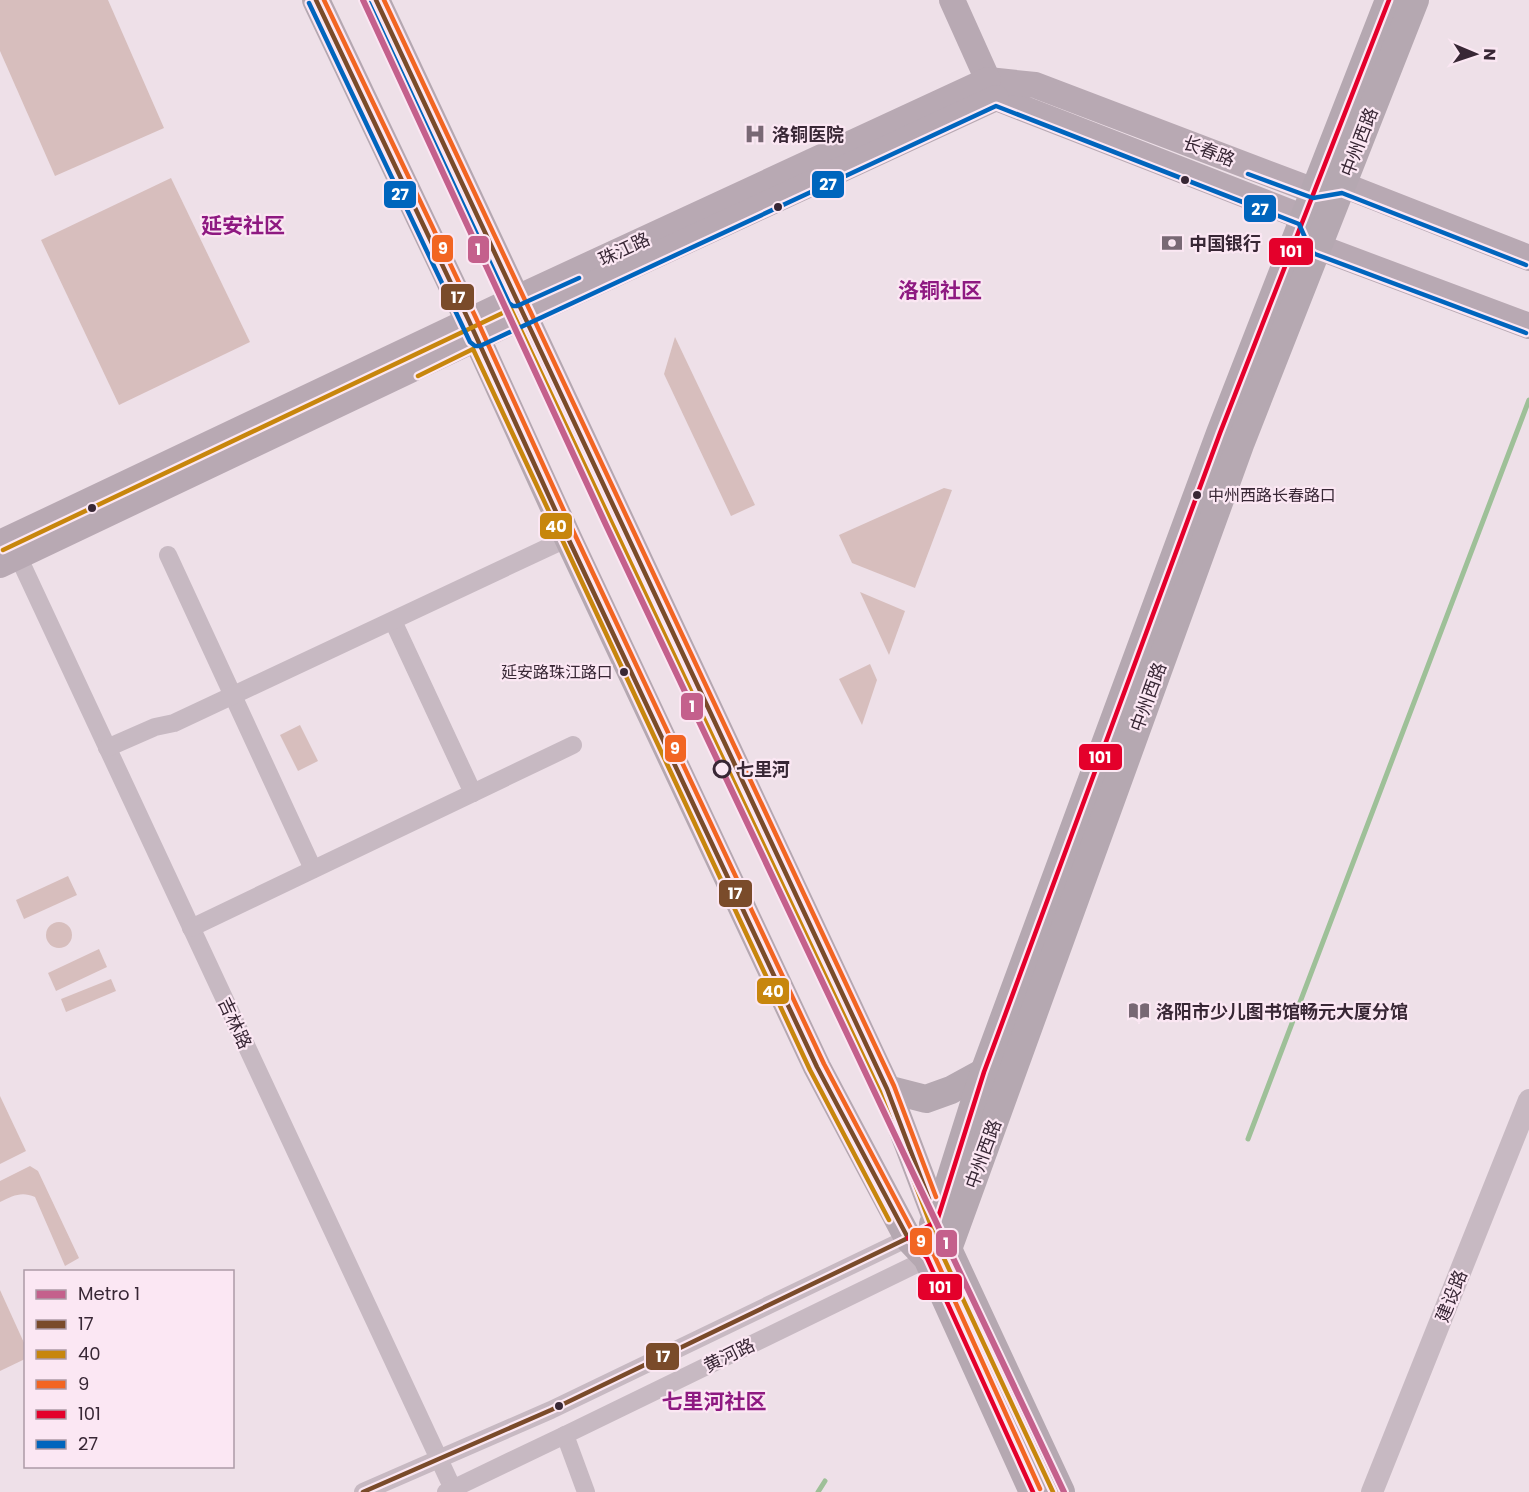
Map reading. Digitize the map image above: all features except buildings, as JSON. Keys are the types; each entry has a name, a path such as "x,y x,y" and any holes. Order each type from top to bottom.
{"main road":[{"path":"316,0 473,330 816,1067 928,1248 1061,1492"},
{"path":"376,0 887,1089 937,1221 928,1248 1033,1492"},
{"path":"952,0 992,89"},
{"name":"中州西路","path":"937,1221 984,1072 1220,433 1389,0"},
{"name":"中州西路","path":"928,1248 1415,0"},
{"name":"长春路","path":"992,89 1035,85 1309,205"},
{"name":"珠江路","path":"6,555 473,330 992,89"},
{"path":"1529,258 1343,185 1309,205 1318,247 1529,326"},
{"path":"887,1089 926,1099 951,1090 984,1072"}],"street":[{"path":"107,748 155,727 174,723 568,538"},
{"name":"吉林路","path":"6,555 107,748 439,1459 449,1490"},
{"path":"168,555 313,870"},
{"path":"393,621 473,793"},
{"path":"191,928 573,745"},
{"name":"建设路","path":"1372,1492 1529,1100"},
{"name":"建设路","path":"1387,1492 1529,1139"},
{"name":"黄河路","path":"449,1490 565,1435 928,1248"},
{"name":"黄河路","path":"363,1492 928,1248"},
{"path":"565,1435 586,1492"}],"shaded area":[{"path":"0,0 108,0 164,128 55,176 0,51"},
{"path":"171,178 250,342 119,405 41,240"},
{"path":"675,337 755,505 731,516 664,374"},
{"path":"944,488 952,490 915,588 852,563 839,535"},
{"path":"860,592 905,611 889,655"},
{"path":"870,664 877,680 862,725 839,679"},
{"path":"300,725 318,761 298,771 280,735"},
{"path":"68,876 77,895 24,919 16,900"},
{"path":"59,922 68,926 72,935 68,944 59,948 50,944 46,935 50,926"},
{"path":"99,949 107,967 56,991 48,973"},
{"path":"111,979 116,991 66,1012 61,999"},
{"path":"0,1096 26,1151 0,1164"},
{"path":"30,1166 38,1171 79,1258 65,1266 35,1197 21,1194 0,1202 0,1181"},
{"path":"0,1290 24,1343 24,1359 0,1371"}],"waterway":[{"path":"1248,1139 1529,400"},
{"path":"818,1492 825,1481"}],"metro line":[{"name":"1","path":"363,0 606,525 1064,1492"}],"transit line":[{"name":"17","path":"316,0 469,321 568,538 817,1067 908,1238 551,1410 363,1492"},
{"name":"9","path":"324,0 476,318 575,535 824,1064 914,1234 934,1255 1040,1489"},
{"name":"17","path":"376,0 887,1089 929,1199"},
{"name":"9","path":"384,0 894,1086 936,1197"},
{"name":"101","path":"1033,1492 927,1258 908,1238 937,1221 984,1072 1220,433 1389,0"},
{"name":"27","path":"309,3 470,342 475,346 480,346 996,106 1299,224 1311,251 1315,254 1526,333"},
{"name":"27","path":"369,3 509,303 517,306 579,278"},
{"name":"27","path":"1248,174 1313,198 1342,193 1526,265"},
{"name":"40","path":"3,550 511,309 880,1092 941,1252 1053,1492"},
{"name":"40","path":"418,376 473,349 810,1070 889,1220"}],"place":[{"name":"洛铜医院","path":"755,134"},
{"name":"中国银行","path":"1172,243"},
{"name":"中州西路长春路口","path":"1197,495"},
{"name":"延安路珠江路口","path":"624,672"},
{"name":"七里河","path":"722,769"},
{"name":"洛阳市少儿图书馆畅元大厦分馆","path":"1139,1011"}],"district":[{"name":"延安社区","path":"243,225"},
{"name":"洛铜社区","path":"940,290"},
{"name":"七里河社区","path":"714,1401"}]}
